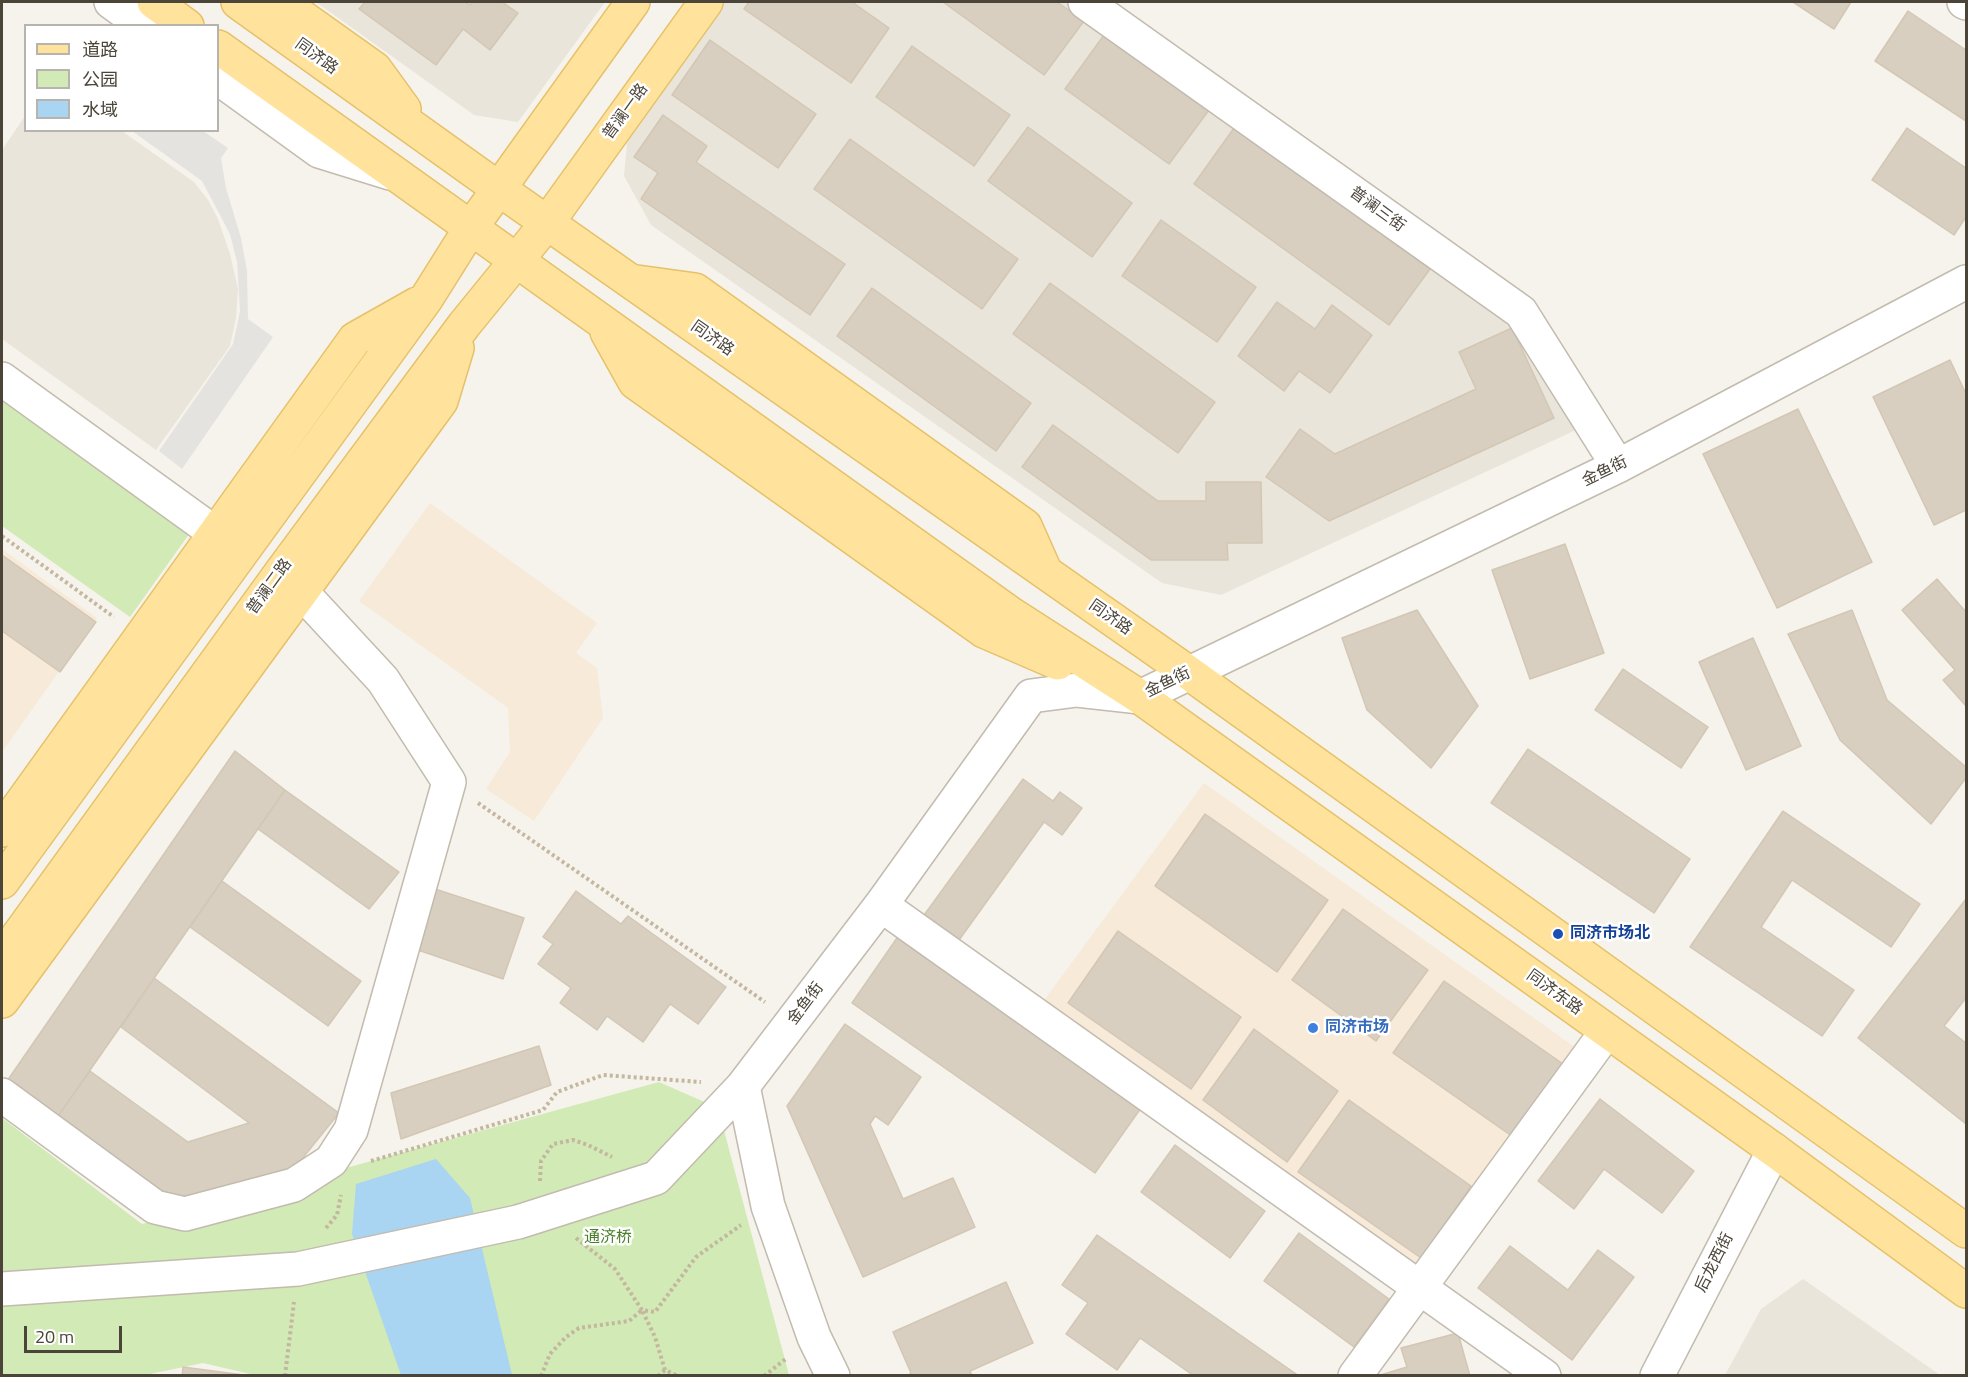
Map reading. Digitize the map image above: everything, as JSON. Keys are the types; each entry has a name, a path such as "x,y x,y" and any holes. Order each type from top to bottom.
{"main road":[{"path":"154,2 185,24"},
{"name":"同济路","path":"238,2 547,223 1189,673"},
{"path":"281,2 375,69 423,135"},
{"path":"2,882 426,298 470,229 633,2"},
{"name":"普澜一路","path":"547,223 706,2"},
{"path":"219,48 1011,614 1140,697"},
{"name":"普澜二路","path":"2,958 292,581 464,325 547,223"},
{"path":"2,830 355,339 426,298"},
{"path":"2,1001 292,581"},
{"path":"1189,673 1966,1231"},
{"name":"同济东路","path":"1140,697 1774,1150 1966,1291"}],"street":[{"path":"111,2 141,24"},
{"name":"普澜三街","path":"1085,2 1521,312 1618,466"},
{"path":"219,79 319,151 393,174"},
{"name":"金鱼街","path":"528,1219 656,1178 743,1086 881,905 1031,696 1077,690 1140,697 1618,466 1966,282"},
{"path":"2,379 216,533"},
{"path":"2,1095 155,1207 185,1214 294,1185 331,1161 351,1130 449,782 383,680 292,581"},
{"path":"881,905 1544,1376"},
{"path":"1355,1376 1607,1031"},
{"path":"743,1086 768,1206 814,1337 833,1376"},
{"name":"后龙西街","path":"1658,1376 1774,1150"},
{"path":"2,1289 298,1269 528,1219"}],"path":[{"path":"2,536 141,637"},
{"path":"449,782 793,1021"},
{"path":"365,1163 543,1110 557,1092 603,1075 743,1086"},
{"path":"322,1231 337,1215 342,1192"},
{"path":"542,1376 550,1354 566,1337 579,1328 629,1321 642,1310 655,1312 696,1257 768,1206"},
{"path":"528,1219 562,1226 615,1269 642,1310 655,1337 664,1370"},
{"path":"285,1376 298,1269"},
{"path":"658,1376 664,1370"},
{"path":"664,1370 678,1376"}],"shaded area":[{"path":"316,2 605,2 518,122 474,115"},
{"path":"720,2 1065,2 1458,285 1512,321 1578,429 1221,595 1162,583 651,225 624,176 628,133"},
{"path":"24,117 24,132 123,132 194,182 208,200 218,219 230,254 238,289 236,318 230,346 156,450 2,339 2,150"},
{"path":"133,132 204,132 228,148 221,158 226,188 241,238 247,271 248,319 273,337 182,469 159,451 233,344 240,311 237,262 230,234 202,181"},
{"path":"430,503 597,623 576,653 597,668 603,718 534,821 486,789 510,752 508,708 359,601"},
{"path":"2,549 97,618 2,752"},
{"name":"同济市场","path":"1204,783 1583,1053 1421,1273 1042,1003"},
{"path":"1803,1279 1940,1375 1725,1375 1761,1309"}],"green space":[{"path":"2,393 192,530 130,617 2,526"},
{"name":"通济桥","path":"659,1082 718,1108 789,1375 259,1376 203,1363 145,1375 2,1375 2,1118 142,1224"}],"water":[{"path":"436,1159 470,1198 512,1375 401,1375 352,1234 356,1184"}],"building":[{"path":"365,2 465,2 470,5 473,2 502,2 518,13 490,50 463,29 436,65 359,9"},
{"path":"749,2 852,2 889,28 851,83 744,9"},
{"path":"943,2 1057,2 1084,21 1044,75"},
{"path":"1793,2 1851,2 1834,29"},
{"path":"1908,11 1966,50 1966,121 1875,61"},
{"path":"1104,35 1209,110 1169,164 1065,89"},
{"path":"710,40 816,114 778,168 672,95"},
{"path":"912,46 1010,115 974,166 876,97"},
{"path":"663,115 707,146 696,162 845,264 810,315 641,199 658,173 634,157"},
{"path":"1028,127 1132,203 1092,257 988,181"},
{"path":"1234,128 1430,269 1389,325 1194,184"},
{"path":"1907,128 1966,168 1966,217 1954,235 1872,180"},
{"path":"850,139 1018,259 982,309 814,189"},
{"path":"1161,220 1256,287 1217,342 1122,276"},
{"path":"1050,283 1215,402 1178,453 1013,334"},
{"path":"872,288 1031,403 996,451 837,336"},
{"path":"1277,302 1315,329 1332,305 1372,335 1330,393 1299,371 1284,391 1238,356"},
{"path":"1512,328 1554,418 1329,521 1266,477 1300,429 1335,454 1476,389 1459,352"},
{"path":"1950,360 1966,394 1966,510 1934,525 1873,397"},
{"path":"1798,409 1872,562 1777,608 1703,454"},
{"path":"1053,425 1158,501 1206,501 1206,482 1261,482 1262,543 1227,543 1228,560 1151,560 1022,467"},
{"path":"1565,544 1604,653 1530,679 1492,570"},
{"path":"2,555 96,622 60,672 2,631"},
{"path":"1937,579 1966,612 1966,706 1943,680 1955,670 1902,610"},
{"path":"1417,610 1478,706 1431,768 1367,710 1342,638"},
{"path":"1852,610 1887,700 1966,767 1966,778 1931,824 1840,740 1788,634"},
{"path":"1753,638 1801,746 1746,770 1699,662"},
{"path":"1623,669 1708,727 1681,768 1595,710"},
{"path":"1528,749 1690,859 1654,913 1491,803"},
{"path":"235,751 285,790 56,1119 5,1084"},
{"path":"1023,779 1053,801 1060,792 1082,808 1062,835 1044,822 954,947 919,922"},
{"path":"285,790 399,872 369,909 258,829"},
{"path":"1783,811 1920,904 1891,947 1792,880 1761,927 1854,990 1822,1036 1690,947"},
{"path":"1205,814 1328,900 1277,972 1155,886"},
{"path":"222,881 361,981 328,1026 190,927"},
{"path":"435,889 524,918 503,979 415,949"},
{"path":"576,891 621,924 628,916 726,987 698,1024 670,1004 643,1042 607,1016 597,1030 560,1003 571,988 538,964 553,944 543,937"},
{"path":"1966,899 1966,998 1944,1026 1966,1043 1966,1124 1858,1038"},
{"path":"1343,909 1428,970 1376,1041 1292,980"},
{"path":"1118,931 1241,1017 1191,1089 1068,1003"},
{"path":"897,938 1141,1108 1095,1173 852,1003"},
{"path":"154,978 339,1113 293,1170 178,1204 56,1119 90,1071 188,1142 249,1123 121,1027"},
{"path":"1444,981 1566,1066 1516,1139 1393,1053"},
{"path":"845,1024 921,1077 888,1125 875,1116 870,1124 903,1199 953,1178 975,1227 863,1277 787,1106"},
{"path":"1254,1029 1338,1091 1287,1162 1203,1100"},
{"path":"539,1046 551,1085 401,1139 391,1093"},
{"path":"1600,1099 1694,1171 1662,1213 1604,1169 1574,1209 1538,1181"},
{"path":"1349,1100 1471,1186 1421,1258 1298,1172"},
{"path":"1175,1145 1265,1211 1230,1258 1141,1192"},
{"path":"1299,1233 1389,1299 1354,1347 1264,1281"},
{"path":"1097,1235 1299,1376 1194,1376 1140,1338 1117,1370 1066,1334 1088,1303 1062,1285"},
{"path":"1510,1246 1568,1290 1598,1250 1634,1277 1572,1360 1478,1288"},
{"path":"1006,1282 1033,1343 970,1371 972,1376 907,1376 911,1373 893,1332"},
{"path":"1458,1333 1470,1376 1377,1376 1407,1367 1401,1348"},
{"path":"183,1367 251,1376 182,1376"}],"place":[{"name":"同济市场北","path":"1558,934"},
{"name":"同济市场","path":"1313,1028"}]}
